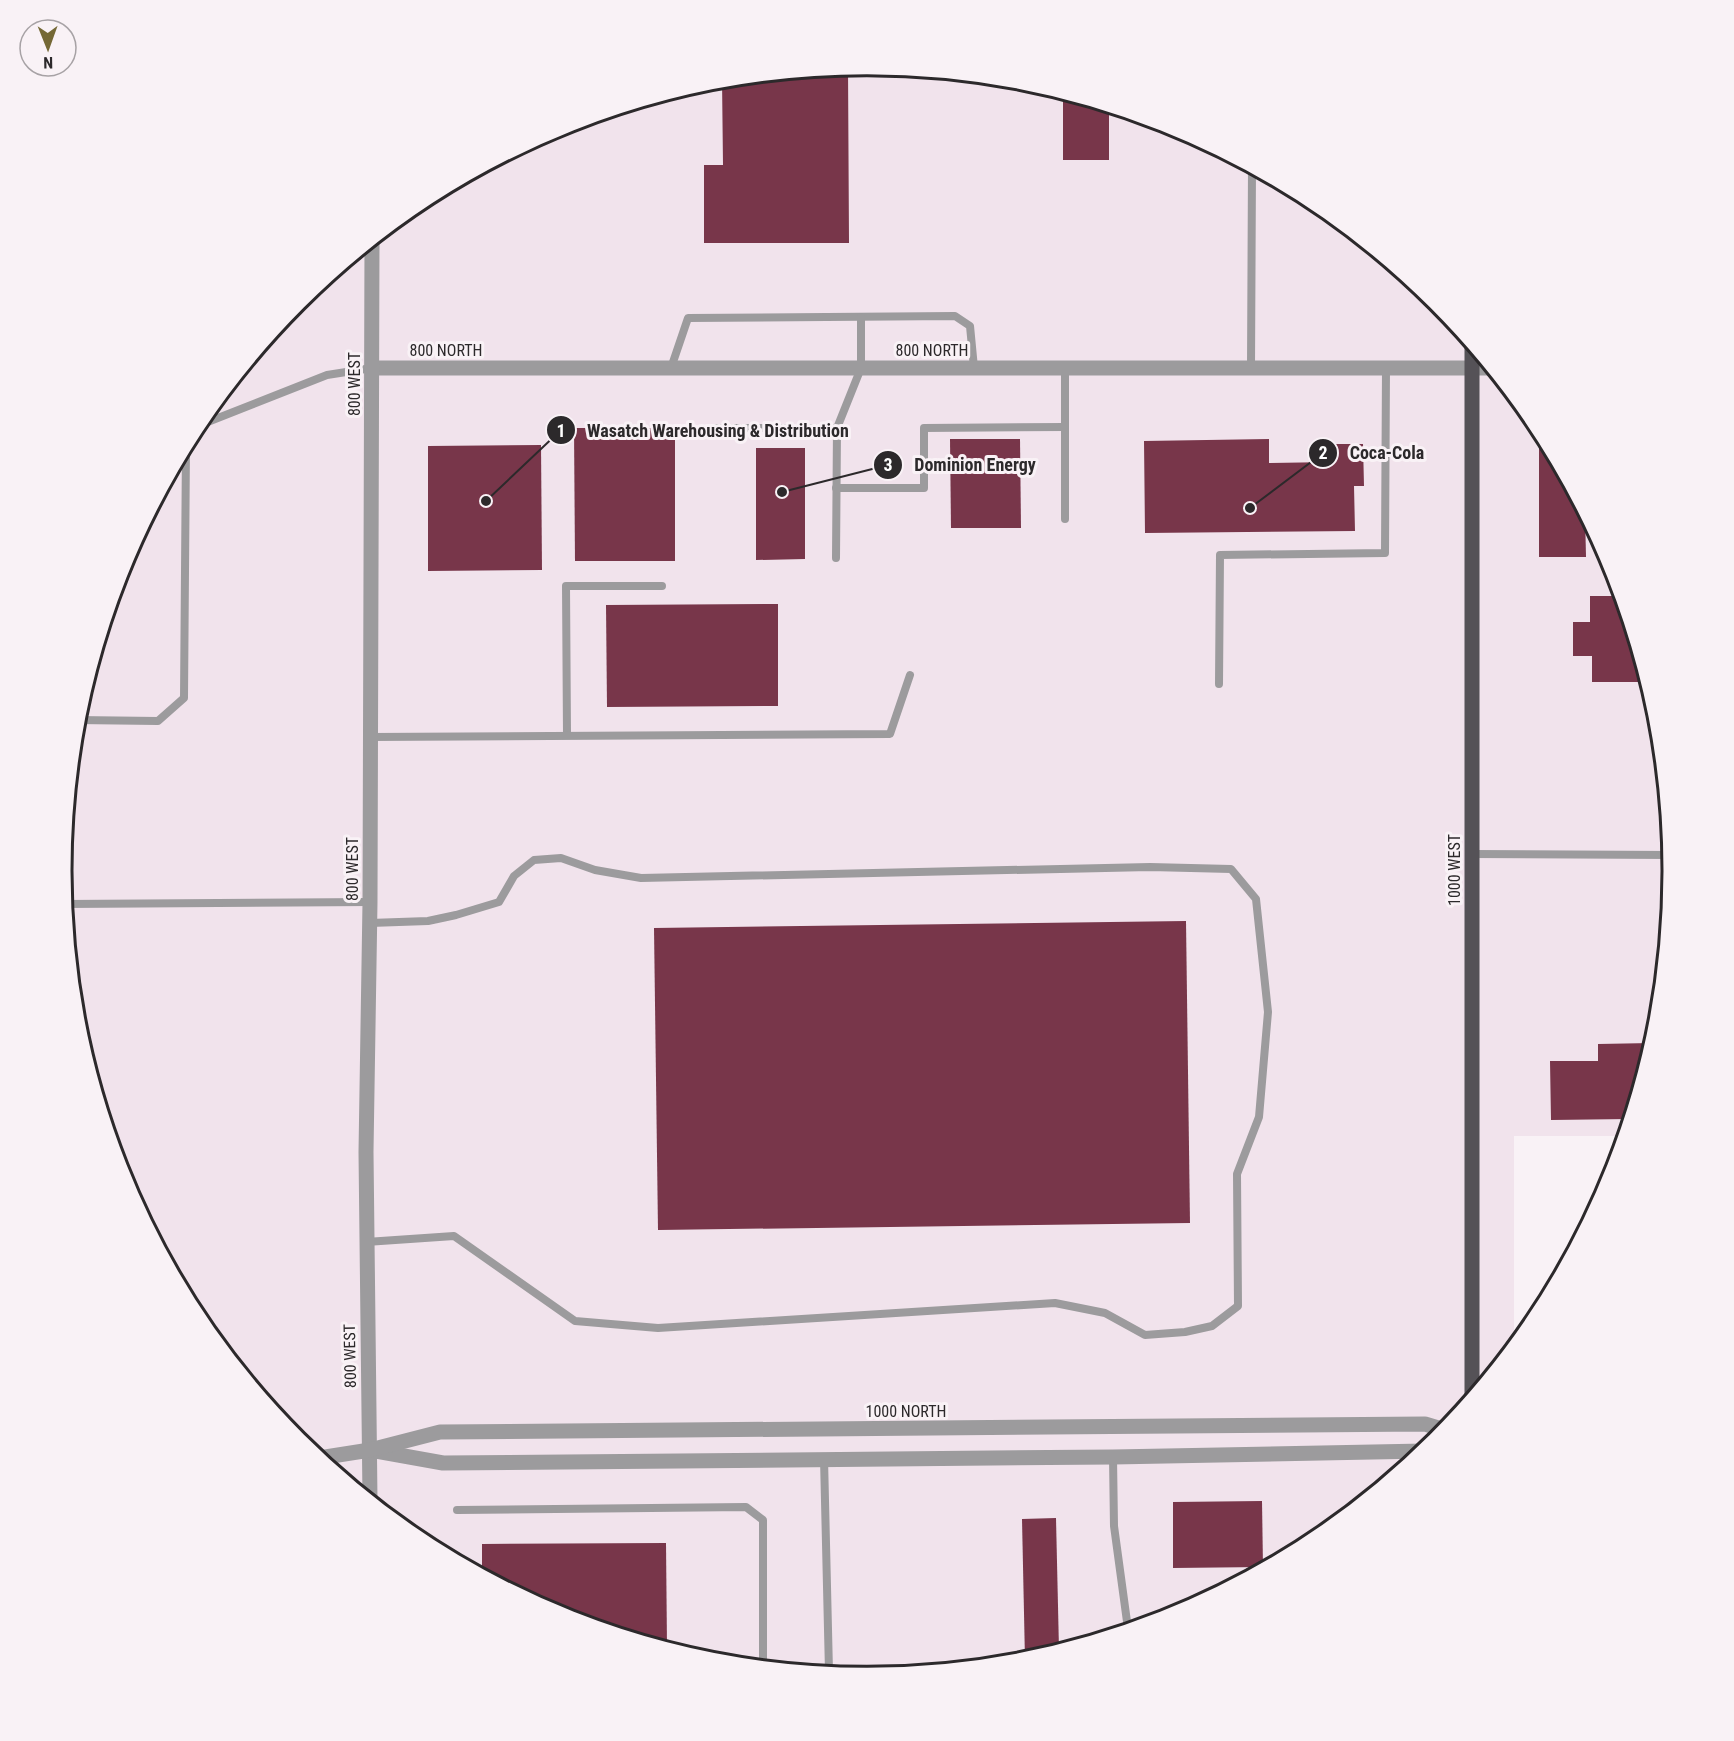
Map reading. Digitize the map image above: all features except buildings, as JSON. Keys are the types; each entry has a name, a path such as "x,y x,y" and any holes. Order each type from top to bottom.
{"main road":[{"name":"1000 WEST","path":"1472,355 1472,1386"}],"street":[{"name":"800 WEST","path":"370,1490 366,1152 370,923 372,249"},
{"name":"800 NORTH","path":"372,368 1483,368"},
{"name":"1000 NORTH","path":"330,1456 370,1450 440,1432 1413,1424 1435,1427"},
{"name":"1000 NORTH","path":"370,1450 443,1463 1113,1457 1409,1451"}],"lane":[{"path":"1251,368 1252,175"},
{"path":"670,368 688,318 955,316 970,326 974,368"},
{"path":"836,558 837,428 861,368 861,317"},
{"path":"212,420 327,375 372,368"},
{"path":"1065,368 1065,519"},
{"path":"1219,684 1220,555 1385,553 1386,368"},
{"path":"836,488 924,488 924,428 1065,427"},
{"path":"716,428 837,428"},
{"path":"86,720 158,721 184,698 186,462"},
{"path":"567,735 566,586 662,586"},
{"path":"371,737 890,734 910,675"},
{"path":"1472,854 1661,855"},
{"path":"366,1242 454,1236 575,1321 658,1328 1055,1303 1105,1313 1145,1335 1185,1332 1212,1326 1238,1306 1237,1174 1259,1117 1268,1012 1256,899 1231,869 1150,867 640,878 595,870 561,858 534,860 514,876 499,902 428,921 370,923"},
{"path":"73,904 370,902"},
{"path":"1113,1457 1113,1526 1127,1622"},
{"path":"825,1458 830,1665"},
{"path":"457,1510 746,1507 763,1520 763,1659"}],"shaded area":[{"path":"867,76 919,77 971,82 1022,91 1123,118 1171,136 1219,157 1309,209 1391,273 1465,346 1528,429 1555,473 1580,519 1620,615 1647,715 1660,819 1662,871 1660,922 1647,1026 1635,1076 1616,1136 1514,1136 1514,1332 1465,1395 1391,1468 1309,1532 1219,1584 1123,1623 1022,1650 971,1659 867,1666 763,1659 712,1650 611,1623 563,1605 515,1584 425,1532 343,1468 305,1433 269,1395 206,1312 154,1222 133,1175 114,1126 87,1026 79,974 72,871 79,767 87,715 114,615 133,566 154,519 206,429 269,346 305,308 383,240 425,209 515,157 563,136 611,118 712,91 763,82 815,77"}],"place":[{"name":"Dominion Energy","path":"782,492"},
{"name":"Wasatch Warehousing & Distribution","path":"486,501"},
{"name":"Coca-Cola","path":"1250,508"}]}
